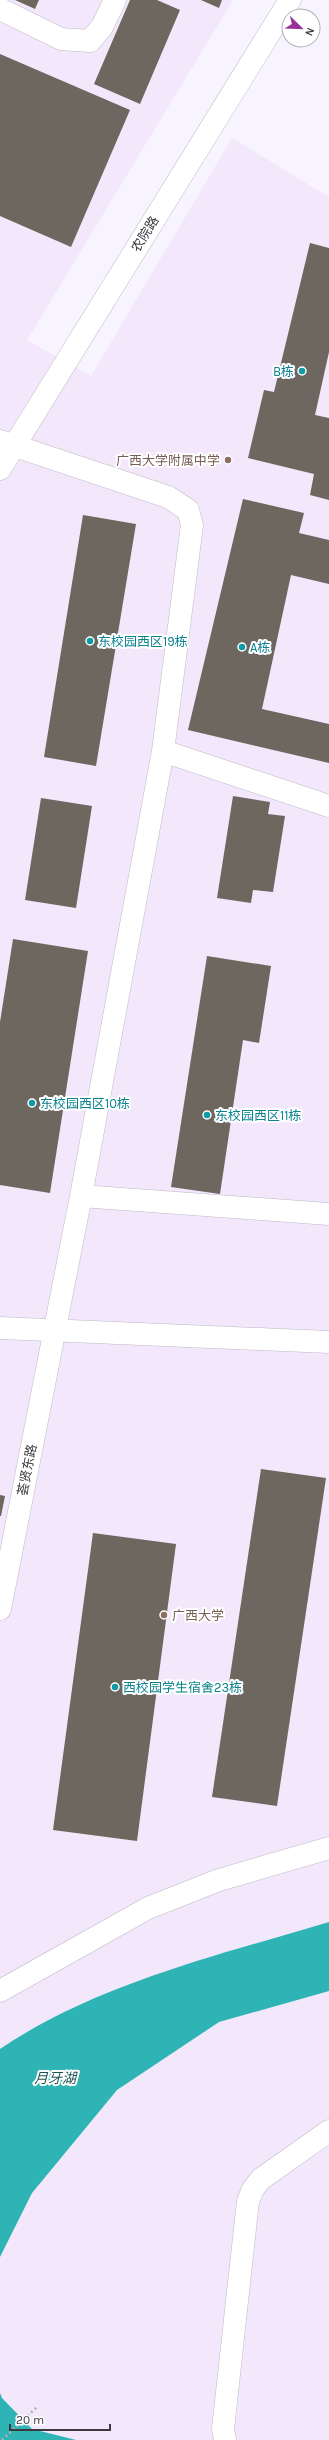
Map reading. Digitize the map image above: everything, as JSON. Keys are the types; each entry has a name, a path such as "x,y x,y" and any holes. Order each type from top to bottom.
{"street":[{"path":"0,9 61,39 90,41 102,26 115,0"},
{"name":"农院路","path":"0,469 7,444 290,0"},
{"name":"荟贤东路","path":"0,1609 81,1196 163,751 192,525 188,510 168,498 7,444"},
{"path":"163,751 329,806"},
{"path":"81,1196 329,1214"},
{"path":"0,1328 55,1332 329,1342"},
{"path":"0,1991 148,1908 219,1880 329,1848"},
{"path":"225,2440 223,2429 248,2201 252,2189 261,2179 329,2131"}],"path":[{"path":"2,2440 37,2407"}],"shaded area":[{"name":"广西大学","path":"0,0 233,0 27,340 91,376 232,138 329,197 329,2440 0,2440"}],"water":[{"name":"月牙湖","path":"329,1922 329,1991 219,2022 117,2090 32,2193 0,2257 0,2049 37,2026 76,2006 117,1989 202,1960"},
{"path":"0,2393 2,2398 32,2429 76,2440 0,2440"}],"building":[{"path":"15,0 39,0 35,9"},
{"path":"130,0 157,0 180,10 140,104 94,84"},
{"path":"201,0 222,0 219,8"},
{"path":"0,54 130,110 71,247 0,216"},
{"name":"B栋","path":"310,243 329,248 329,352 315,415 329,418 329,500 310,495 314,474 248,458 264,390 274,392"},
{"name":"A栋","path":"243,499 304,513 299,533 329,540 329,584 291,575 262,709 329,724 329,763 188,730"},
{"name":"东校园西区19栋","path":"83,515 136,524 96,766 44,757"},
{"path":"233,796 270,802 268,814 285,816 273,892 253,890 251,903 217,898"},
{"path":"41,798 92,806 76,908 25,900"},
{"name":"东校园西区10栋","path":"13,939 88,951 50,1193 0,1185 0,1022"},
{"name":"东校园西区11栋","path":"207,956 271,966 259,1043 243,1040 220,1194 171,1187"},
{"path":"261,1469 326,1478 277,1806 212,1797"},
{"path":"0,1495 5,1496 1,1516 0,1516"},
{"name":"西校园学生宿舍23栋","path":"93,1533 176,1544 137,1841 53,1830"}],"place":[{"name":"B栋","path":"302,371"},
{"name":"广西大学附属中学","path":"228,460"},
{"name":"东校园西区19栋","path":"90,641"},
{"name":"A栋","path":"242,647"},
{"name":"东校园西区10栋","path":"32,1103"},
{"name":"东校园西区11栋","path":"207,1115"},
{"name":"广西大学","path":"164,1615"},
{"name":"西校园学生宿舍23栋","path":"115,1687"}]}
